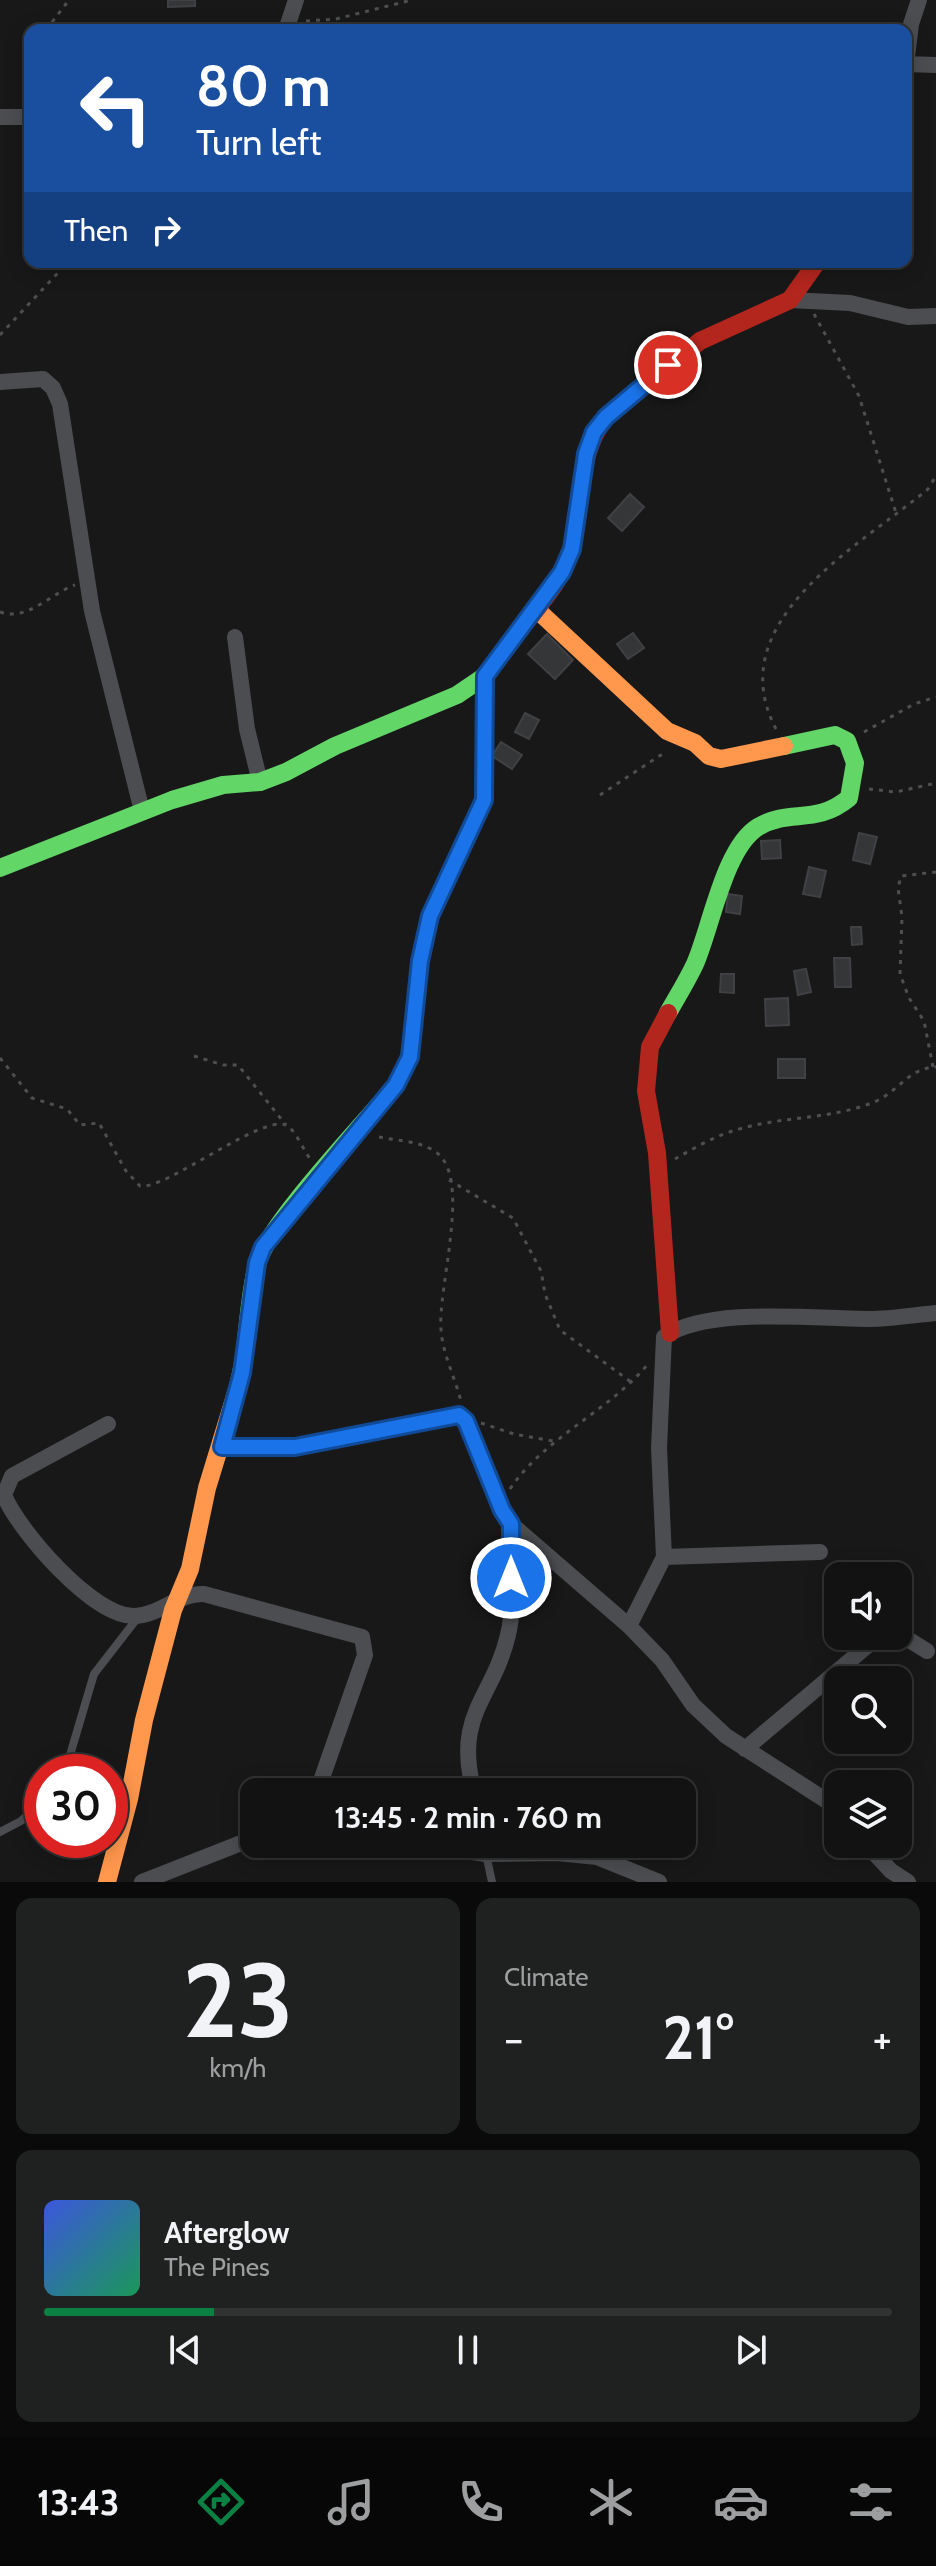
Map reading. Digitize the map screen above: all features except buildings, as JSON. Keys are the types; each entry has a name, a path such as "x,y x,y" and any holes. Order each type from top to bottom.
{"street":[{"path":"289,24 296,0"},
{"path":"911,24 919,0"},
{"path":"912,64 936,65"},
{"path":"0,117 24,117"},
{"path":"799,300 814,268"},
{"path":"0,868 32,858 142,811 210,788 260,782 457,695 485,676 562,572 572,549 586,454 594,432 606,417 700,341 799,300 850,303 908,317 936,316"},
{"path":"0,382 43,379 53,388 60,404 87,584 142,811"},
{"path":"535,608 641,709 667,731 687,738 709,756 721,759 835,735 847,741 855,763 849,798 833,811 819,816 773,820 755,829 737,850 695,964 650,1047 646,1091 657,1168 666,1338 660,1494 664,1557 629,1626"},
{"path":"235,637 247,729 260,782"},
{"path":"107,1882 129,1799 144,1720 190,1569 207,1488 222,1447 242,1373 257,1263 275,1230 359,1132 405,1070 410,1057 420,961 430,916 484,800 485,676"},
{"path":"666,1338 706,1323 776,1316 869,1319 936,1313"},
{"path":"222,1447 295,1447 462,1416 466,1421 506,1517 512,1600 508,1634 479,1699 469,1732 467,1754 471,1778"},
{"path":"108,1424 12,1476 4,1495 12,1514 80,1588 109,1610 124,1616 139,1616 179,1597 204,1594 362,1637 365,1655 322,1778"},
{"path":"506,1517 629,1626 662,1660 693,1705 726,1736 824,1799"},
{"path":"664,1557 820,1552"},
{"path":"912,1642 927,1651"},
{"path":"745,1749 862,1650"},
{"path":"142,1882 240,1844"},
{"path":"599,1858 659,1882"},
{"path":"879,1858 908,1882"}],"lane":[{"path":"70,1754 94,1674 139,1616"},
{"path":"0,1832 24,1818"},
{"path":"488,1858 492,1882"}],"path":[{"path":"51,24 69,0"},
{"path":"302,24 336,19 412,0"},
{"path":"0,335 62,268"},
{"path":"799,300 859,396 897,514"},
{"path":"784,744 765,707 761,687 778,625 798,595 822,571 928,489 936,476"},
{"path":"0,612 11,616 24,612 71,586 87,584"},
{"path":"847,741 914,704 936,697"},
{"path":"600,795 687,738"},
{"path":"854,783 868,789 896,792 936,783"},
{"path":"657,1168 736,1129 816,1117 875,1102 895,1090 918,1068 935,1067 924,1021 909,998 900,974 902,917 898,888 901,876 936,872"},
{"path":"194,1056 223,1065 238,1065 323,1171"},
{"path":"0,1058 39,1103 67,1109 80,1125 99,1123 126,1171 140,1186 156,1185 264,1129 286,1125"},
{"path":"359,1132 433,1150 443,1159 453,1203 441,1331 462,1416 514,1434 558,1442"},
{"path":"449,1180 473,1198 513,1218 541,1271 545,1294 560,1330 631,1382"},
{"path":"506,1517 519,1475 533,1459 631,1382 666,1338"}],"traffic: fast":[{"path":"0,868 172,800 223,785 260,782 286,772 335,746 457,695 485,676 512,640"},
{"path":"236,1393 253,1281 265,1247 297,1200 396,1085 410,1057 420,961 430,916 484,800 485,676"},
{"path":"668,1013 695,964 727,870 746,837 770,821 825,812 849,798 855,763 847,741 835,735 784,746"}],"traffic: slow":[{"path":"535,608 667,731 695,743 709,756 721,759 784,746"},
{"path":"107,1882 173,1610 190,1569 207,1488 236,1393"}],"traffic: jam":[{"path":"512,640 555,584 568,560 585,463 596,431 606,417 700,341 790,300 813,268"},
{"path":"668,1013 650,1047 646,1091 657,1153 670,1333"}],"route":[{"path":"511,1578 511,1524 502,1510 466,1421 459,1415 295,1447 222,1447 242,1373 257,1263 263,1247 396,1085 410,1057 425,933 484,800 487,761 485,676 562,572 572,549 586,454 594,432 606,417 668,365"}]}
